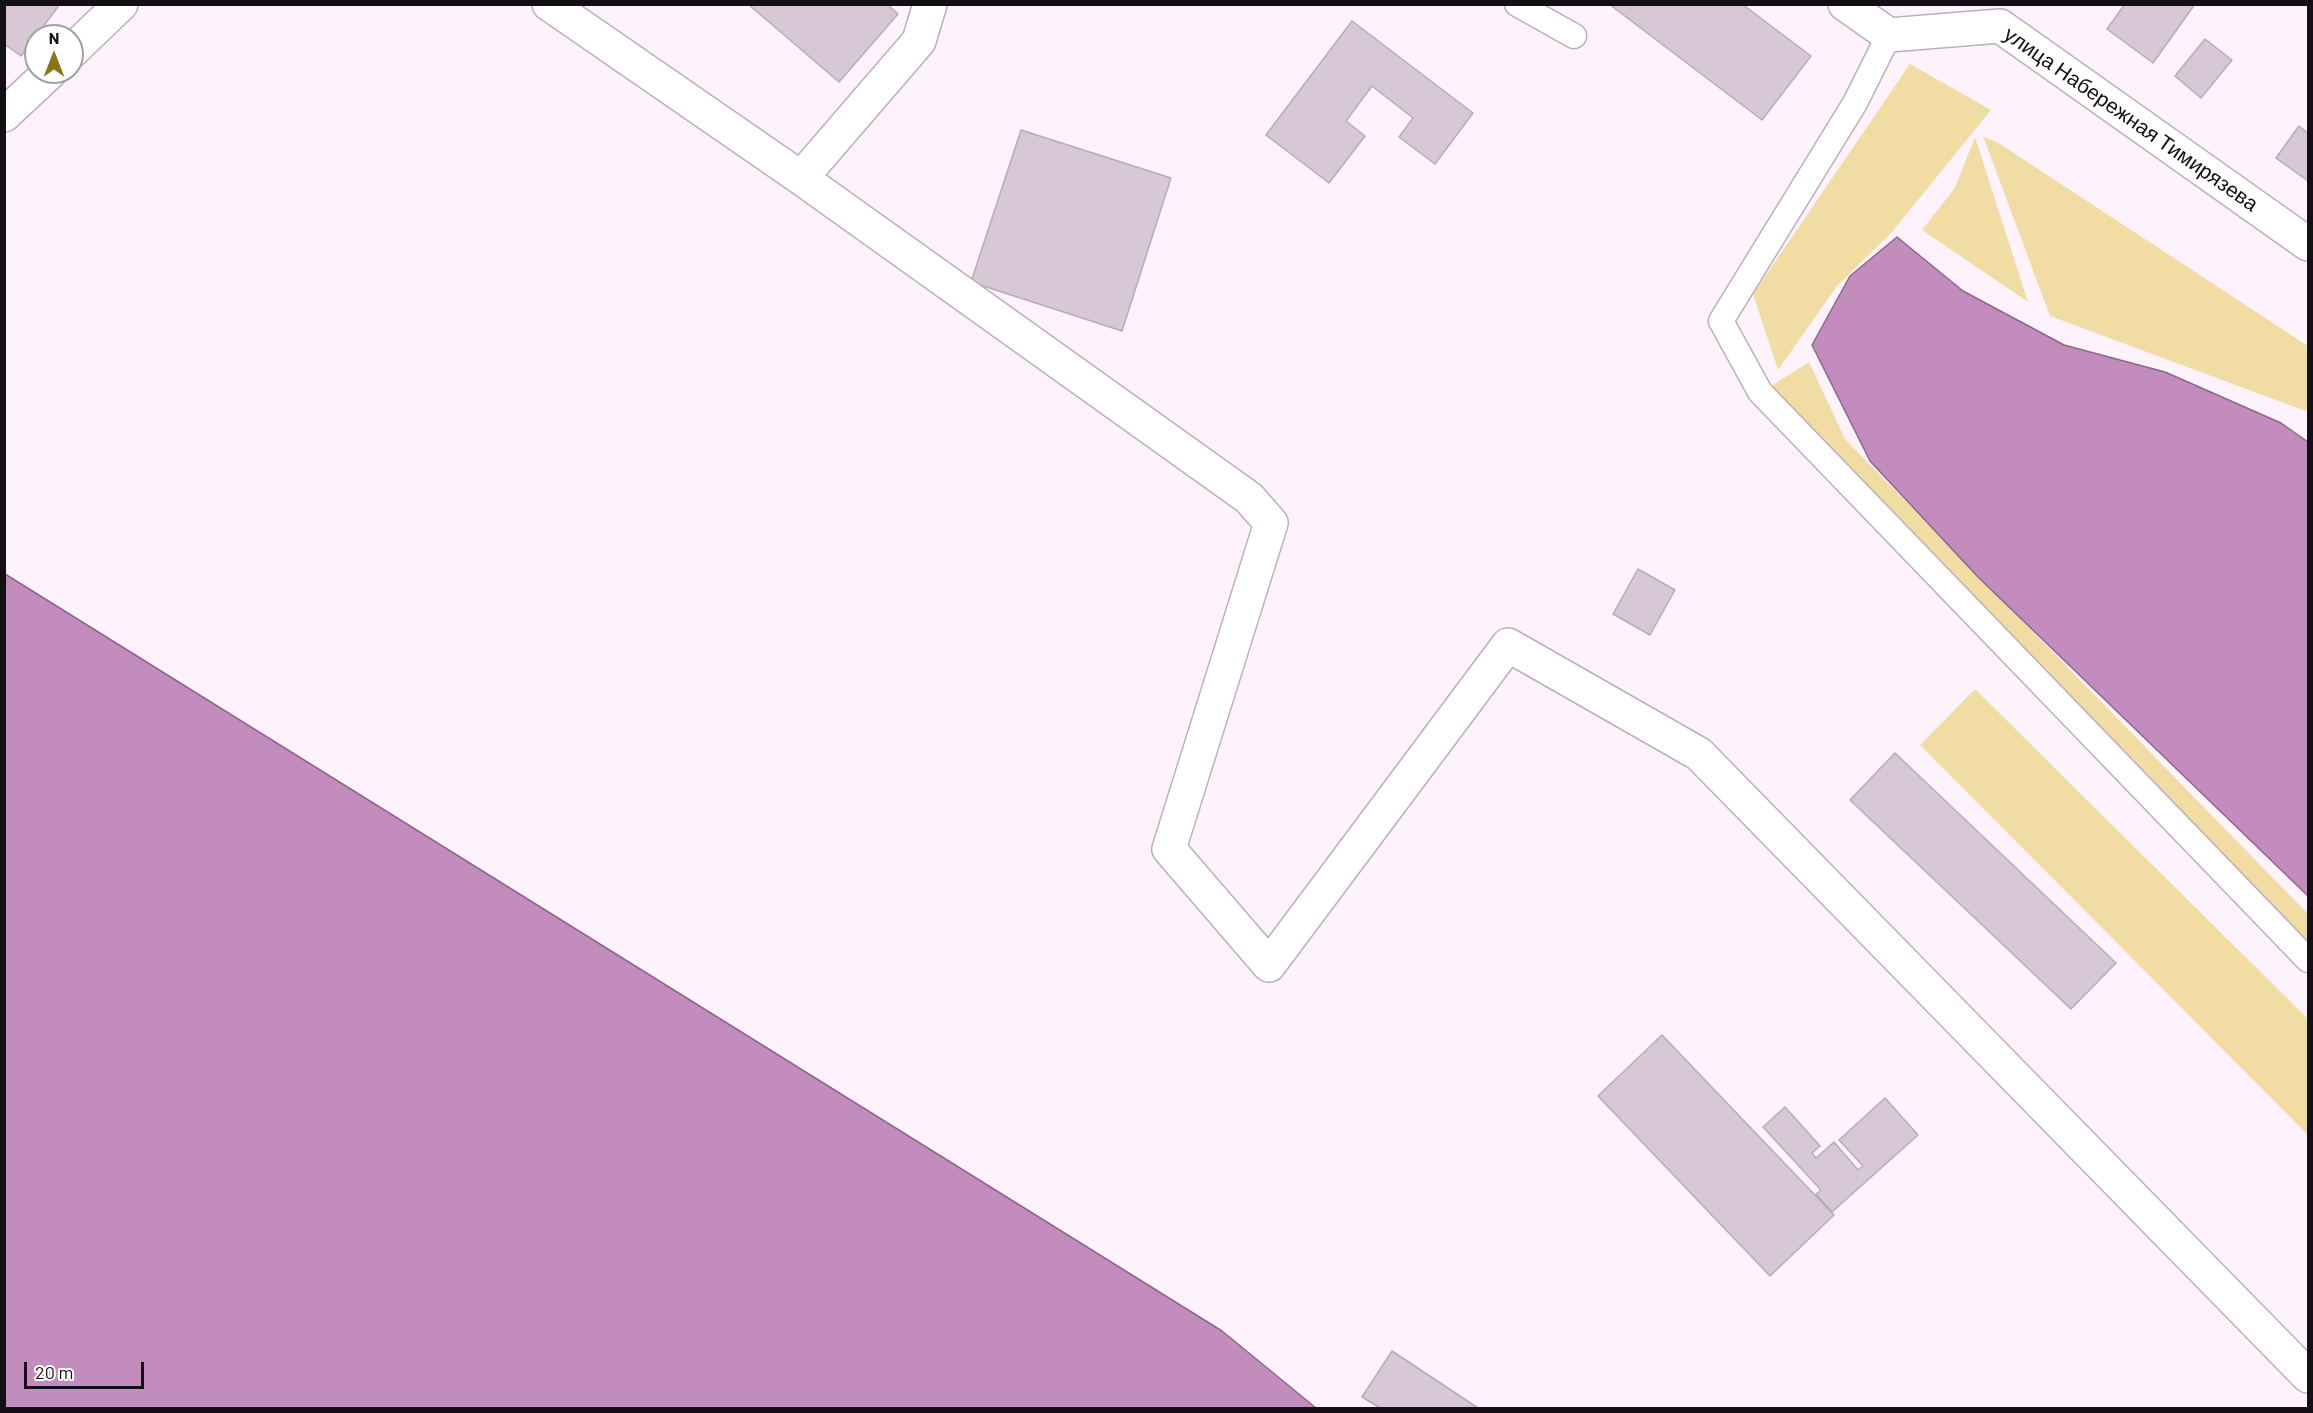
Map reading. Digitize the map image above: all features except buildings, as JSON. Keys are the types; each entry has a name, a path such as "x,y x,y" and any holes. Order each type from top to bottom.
{"street":[{"path":"84,39 121,4"},
{"path":"549,4 801,178 1249,498 1271,523 1169,849 1269,965 1508,645 1699,754 2308,1376"},
{"path":"801,178 919,41 930,4"},
{"path":"1845,4 1889,35"},
{"name":"улица Набережная Тимирязева","path":"1889,35 2000,26 2308,244"},
{"path":"4,115 37,84"}],"lane":[{"path":"1517,4 1574,36"},
{"path":"1889,35 1855,103 1721,321 1760,392 2308,960"}],"shaded area":[{"path":"1910,64 1991,110 1892,232 1837,286 1778,370 1753,294"},
{"path":"1983,136 2000,144 2308,346 2308,412 2050,316"},
{"path":"1975,137 2028,302 1922,230 1955,188"},
{"path":"1897,237 1963,291 2064,345 2165,372 2281,423 2308,442 2308,896 1978,577 1870,461 1812,345 1850,276"},
{"path":"1809,362 1845,439 2308,914 2308,956 1765,390"},
{"path":"5,574 1222,1331 1316,1408 5,1408"},
{"path":"1975,689 2308,1019 2308,1135 1920,745"}]}
